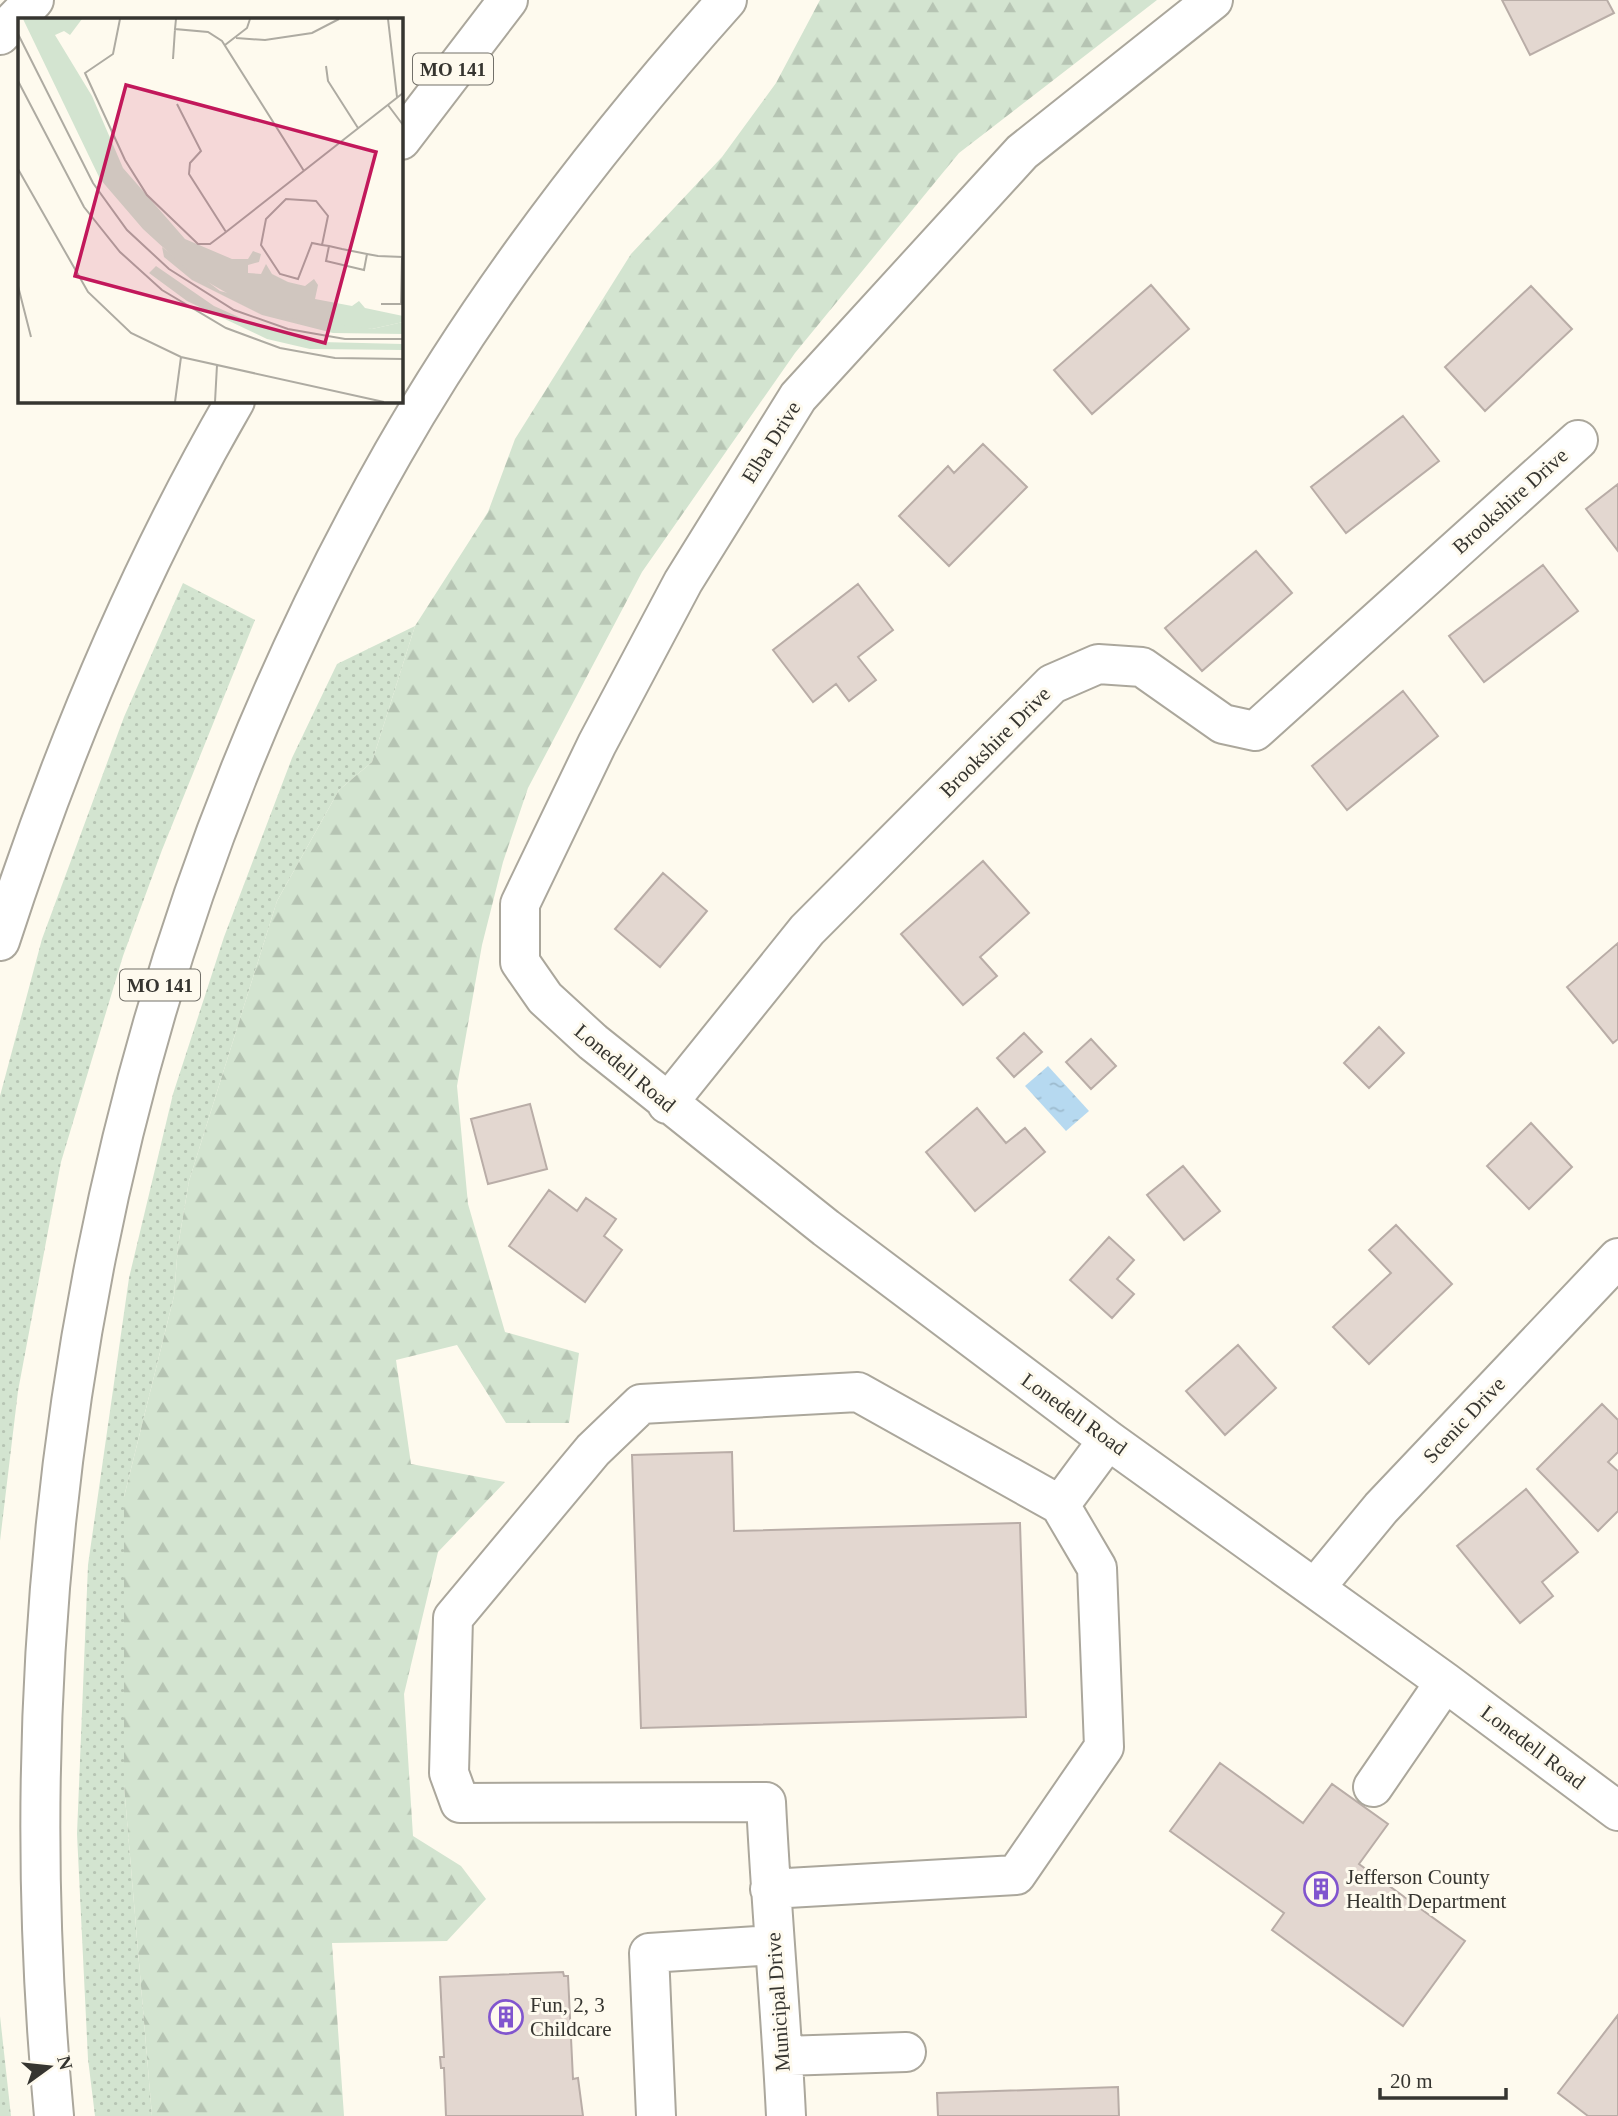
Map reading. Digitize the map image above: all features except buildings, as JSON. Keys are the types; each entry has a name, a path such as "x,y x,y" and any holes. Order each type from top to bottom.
{"main road":[{"path":"0,35 34,0"},
{"name":"MO 141","path":"402,139 508,0"},
{"name":"MO 141","path":"54,2116 39,1957 34,1799 38,1642 51,1484 73,1331 106,1177 147,1027 196,875 254,730 320,589 395,451 478,317 569,188 667,67 727,0"},
{"name":"Elba Drive","path":"545,998 520,962 520,904 597,744 683,582 798,397 1021,152 1213,0"},
{"path":"0,941 79,718 143,575 234,402"},
{"name":"Brookshire Drive","path":"667,1104 807,930 1052,684 1098,664 1142,667 1223,724 1255,731 1578,440"},
{"name":"Lonedell Road","path":"545,998 667,1104 939,1315 1445,1682 1618,1811"},
{"name":"Scenic Drive","path":"1315,1588 1390,1499 1618,1258"},
{"name":"Municipal Drive","path":"786,2116 766,1802 460,1803 449,1773 453,1618 593,1450 641,1404 858,1392 1060,1505"},
{"path":"771,1889 1016,1875 1104,1747 1097,1569 1060,1505 1108,1440"},
{"path":"1373,1787 1445,1682"},
{"path":"656,2116 649,1953 774,1945"},
{"path":"783,2056 906,2052"}],"green space":[{"path":"820,0 1157,0 959,153 795,353 642,572 528,788 503,862 482,945 457,1086 468,1204 505,1332 579,1353 569,1423 506,1423 457,1345 396,1360 411,1464 505,1482 438,1552 404,1694 413,1836 461,1866 486,1899 447,1941 332,1943 344,2116 152,2116 124,1785 124,1497 174,1296 178,1246 189,1181 277,901 339,790 372,762 415,626 488,512 515,439 631,254 722,157 776,83"},
{"path":"183,583 255,620 162,850 123,956 61,1162 18,1391 0,1541 0,1096 42,939 124,717"},
{"path":"415,626 372,762 339,790 277,901 189,1181 178,1246 174,1296 124,1497 124,1785 152,2116 95,2116 88,2059 77,1834 88,1565 129,1278 173,1094 224,937 292,758 337,664"},
{"path":"0,2016 11,2116 0,2116"}],"water":[{"path":"1048,1066 1089,1111 1066,1131 1025,1086"}],"place":[{"name":"Jefferson County Health Department","path":"1321,1889"},
{"name":"Fun, 2, 3 Childcare","path":"506,2017"}]}
